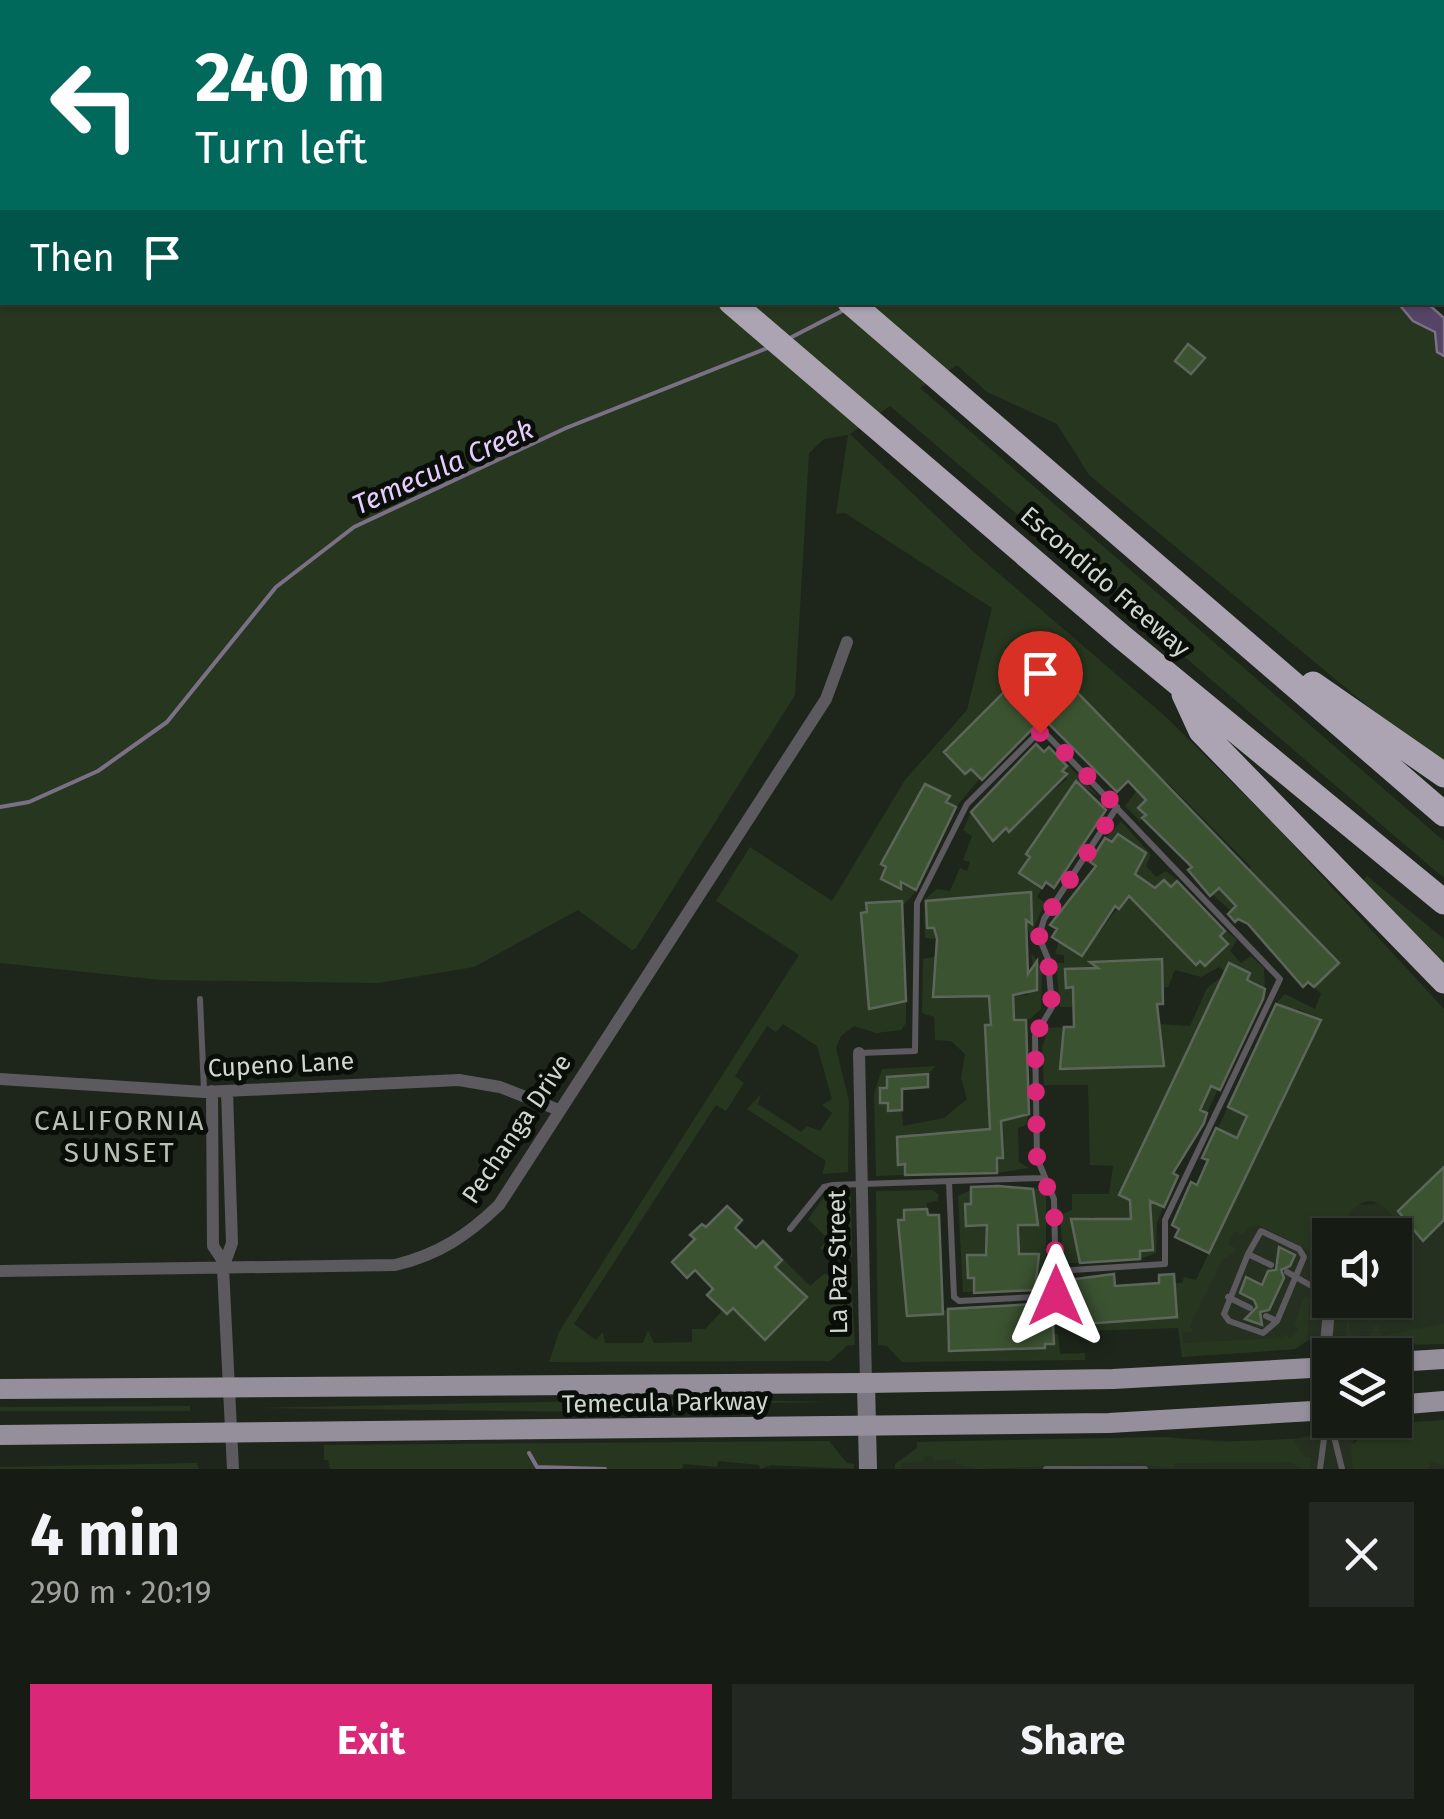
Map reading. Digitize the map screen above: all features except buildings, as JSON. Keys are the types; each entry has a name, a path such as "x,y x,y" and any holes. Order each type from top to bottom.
{"highway":[{"name":"Escondido Freeway","path":"735,305 1179,685 1444,902"},
{"name":"Escondido Freeway","path":"854,305 1444,814"},
{"path":"1204,608 1444,776"},
{"path":"1179,685 1201,732 1444,981"}],"main road":[{"path":"1412,1361 1444,1358"},
{"name":"Temecula Parkway","path":"0,1389 866,1384 1114,1379 1312,1368"},
{"name":"La Paz Street","path":"866,1384 868,1469"},
{"path":"1412,1404 1444,1402"},
{"name":"Temecula Parkway","path":"0,1435 867,1428 1109,1423 1312,1411"}],"street":[{"name":"Pechanga Drive","path":"0,1272 223,1265 395,1265 449,1246 499,1204 826,699 848,642"},
{"name":"La Paz Street","path":"860,1053 866,1384"},
{"name":"Cupeno Lane","path":"0,1079 208,1092 459,1080 500,1087 560,1110"},
{"path":"223,1265 232,1244 227,1090"},
{"path":"208,1092 213,1246 223,1265 233,1469"}],"lane":[{"path":"860,1053 915,1051 914,911 967,804 1036,735 1050,737 1280,979 1165,1220 1165,1264 1057,1272"},
{"path":"949,1182 954,1297 959,1301 1056,1296 1054,1200 1037,1158 1035,1036 1052,1006 1048,959 1039,937 1044,920 1117,807"},
{"path":"200,999 208,1092"},
{"path":"790,1228 824,1188 1042,1178"},
{"path":"1261,1231 1299,1248 1304,1256 1296,1276 1277,1321 1263,1333 1229,1321 1224,1314 1228,1297 1261,1231"},
{"path":"1248,1254 1271,1265"},
{"path":"1287,1272 1312,1286"},
{"path":"1228,1297 1250,1308"},
{"path":"1266,1316 1277,1321"},
{"path":"1320,1469 1325,1438"},
{"path":"1335,1438 1342,1469"},
{"path":"1046,1469 1145,1469"}],"shaded area":[{"path":"0,305 1400,305 1413,321 1431,328 1444,356 1444,762 1399,732 1089,475 1057,424 987,392 957,365 920,388 1444,841 1444,878 890,406 850,434 976,554 1166,717 1272,822 1444,1009 1444,1167 1398,1211 1403,1218 1394,1218 1380,1205 1368,1201 1346,1218 1312,1218 1312,1252 1259,1225 1247,1228 1243,1235 1234,1231 1228,1244 1237,1249 1221,1262 1190,1326 1194,1332 1182,1332 1183,1343 1281,1338 1285,1334 1290,1338 1298,1329 1294,1325 1305,1295 1310,1298 1307,1341 1295,1349 1182,1357 1178,1328 1085,1331 1070,1319 1065,1286 1075,1279 1077,1319 1085,1319 1086,1324 1177,1317 1174,1283 1182,1283 1184,1277 1196,1280 1228,1213 1237,1138 1217,1129 1228,1107 1247,1116 1245,1123 1268,1133 1321,1021 1298,1009 1295,1014 1275,1004 1285,994 1315,1009 1321,994 1314,987 1339,963 1255,875 1230,899 1236,906 1231,911 1212,894 1227,880 1234,885 1251,867 1166,781 1139,807 1146,815 1140,821 1125,806 1136,792 1132,786 1150,769 1075,690 1056,708 1054,717 1042,696 1021,675 944,752 965,774 971,769 980,778 956,807 946,802 949,796 925,784 881,864 886,867 881,879 917,890 902,907 889,902 867,903 867,912 861,913 869,1008 906,1001 906,1023 901,1030 876,1033 854,1026 841,1036 836,1048 849,1101 848,1172 822,1174 826,1161 747,1109 761,1094 758,1104 801,1132 807,1126 820,1131 832,1113 822,1105 832,1099 817,1046 783,1024 776,1032 767,1026 735,1076 744,1083 726,1111 716,1105 574,1324 596,1340 603,1332 605,1343 643,1343 648,1330 654,1343 692,1342 692,1329 705,1329 723,1310 727,1314 733,1308 753,1328 760,1327 756,1331 765,1340 807,1298 775,1267 783,1259 810,1286 824,1274 851,1276 855,1345 848,1345 830,1361 549,1362 559,1332 799,955 716,901 750,847 832,901 905,780 967,710 992,608 845,513 836,514 848,435 824,439 809,453 795,695 636,948 632,950 578,910 474,967 378,983 161,980 0,963"},
{"path":"1400,305 1429,305 1444,318 1444,356 1437,352 1435,332 1413,321"},
{"path":"1068,765 1099,797 1079,783 1026,853 1030,857 1020,873 1042,888 1037,897 1045,903 1030,936 1026,921 1032,921 1031,899 1017,893 927,901 927,928 934,928 935,939 925,938 924,900 937,889 950,891 960,868 967,871 970,862 963,860 972,836 963,830 971,812 993,841 1067,779 1061,772"},
{"path":"1121,821 1151,855 1146,866 1156,877 1166,871 1177,880 1171,887 1164,880 1145,913 1155,923 1160,919 1220,936 1226,930 1237,940 1230,951 1241,963 1251,956 1264,968 1265,989 1247,980 1250,973 1225,972 1219,967 1201,977 1175,970 1168,987 1163,988 1161,959 1097,962 1097,968 1065,969 1066,987 1073,987 1074,1007 1060,1007 1056,963 1064,963 1064,955 1055,954 1059,941 1077,953 1082,948 1086,950 1140,878 1135,874 1145,852 1118,834 1112,842 1106,838"},
{"path":"1367,876 1444,939 1444,962 1362,882"},
{"path":"1031,953 1042,968 1041,1009 1030,1019 1014,1020 1013,1014 990,1015 991,1025 985,1026 989,1110 994,1121 1029,1114 1026,1125 1018,1128 1019,1162 1029,1168 997,1173 1002,1136 988,1130 917,1133 916,1137 897,1138 898,1164 905,1164 905,1175 876,1176 874,1094 882,1069 936,1066 928,1074 908,1075 888,1103 888,1110 902,1110 903,1126 944,1118 967,1099 961,1078 965,1054 951,1041 935,1040 934,1017 922,1013 923,959 937,956 934,997 1028,995 1028,990 1037,990"},
{"path":"1223,976 1175,1075 1197,1086 1200,1080 1218,1089 1207,1113 1166,1096 1119,1194 1163,1207 1157,1223 1156,1253 1140,1259 1140,1251 1153,1250 1131,1219 1095,1227 1094,1217 1071,1219 1080,1263 1068,1263 1063,1259 1060,1215 1072,1210 1072,1194 1109,1194 1113,1166 1090,1165 1088,1085 1044,1085 1042,1047 1049,1028 1064,1027 1060,1069 1155,1066 1155,1062 1164,1061 1158,1024 1190,1026 1207,988"},
{"path":"1444,1160 1444,1330 1402,1338 1312,1338 1295,1349 1182,1357 1179,1328 1233,1209 1312,1247 1312,1318 1412,1318 1412,1218 1344,1218 1359,1205 1375,1204"},
{"path":"1033,1189 1041,1189 1046,1196 1046,1285 1035,1291 963,1292 958,1196 971,1190 971,1204 965,1205 966,1225 987,1225 987,1232 1018,1231 1018,1225 1038,1224"},
{"path":"933,1190 939,1195 937,1201 927,1203 927,1209 904,1210 904,1220 898,1221 907,1316 953,1309 950,1351 1044,1349 1053,1334 1058,1334 1060,1354 1085,1353 1085,1360 902,1362 887,1346 878,1345 876,1191"},
{"path":"846,1191 851,1196 852,1257 835,1258 820,1248 828,1239 808,1219 827,1193"},
{"path":"1348,1318 1351,1335 1370,1337 1376,1324 1382,1336 1444,1324 1444,1344 1412,1345 1412,1338 1349,1338"},
{"path":"683,1399 833,1402 689,1404 597,1412 252,1408"},
{"path":"190,1406 190,1411 0,1411 0,1407"},
{"path":"1444,1420 1444,1465 1431,1462 1428,1469 1353,1469 1351,1445 1361,1438 1412,1438 1412,1422"},
{"path":"1312,1435 1354,1438 1352,1449 1444,1448 1444,1469 895,1469 895,1464 917,1448 917,1442 1163,1437 1239,1442"},
{"path":"1163,1437 1217,1442 1292,1439 1305,1457 1310,1457 1311,1469 1300,1469 1291,1462 1174,1463 1174,1469 1135,1463 979,1469 956,1464 956,1459 933,1461 932,1456 925,1456 924,1461 901,1463 901,1469 895,1469 895,1464 917,1448 917,1442"},
{"path":"829,1441 847,1463 854,1464 854,1469 771,1465 760,1469 759,1465 718,1461 717,1467 683,1464 682,1469 330,1469 328,1460 324,1460 324,1445"},
{"path":"197,1463 199,1469 0,1469 0,1467"}],"waterway":[{"name":"Temecula Creek","path":"788,339 846,309"},
{"name":"Temecula Creek","path":"0,807 29,802 98,771 167,722 276,587 354,527 566,428 770,347"},
{"path":"529,1453 537,1467 605,1469"}],"district":[{"name":"CALIFORNIA SUNSET","path":"120,1136"}],"route":[{"path":"1040,733 1050,737 1117,807 1044,920 1039,937 1048,959 1052,1006 1050,1016 1035,1036 1037,1158 1038,1169 1054,1200 1056,1296"}]}
